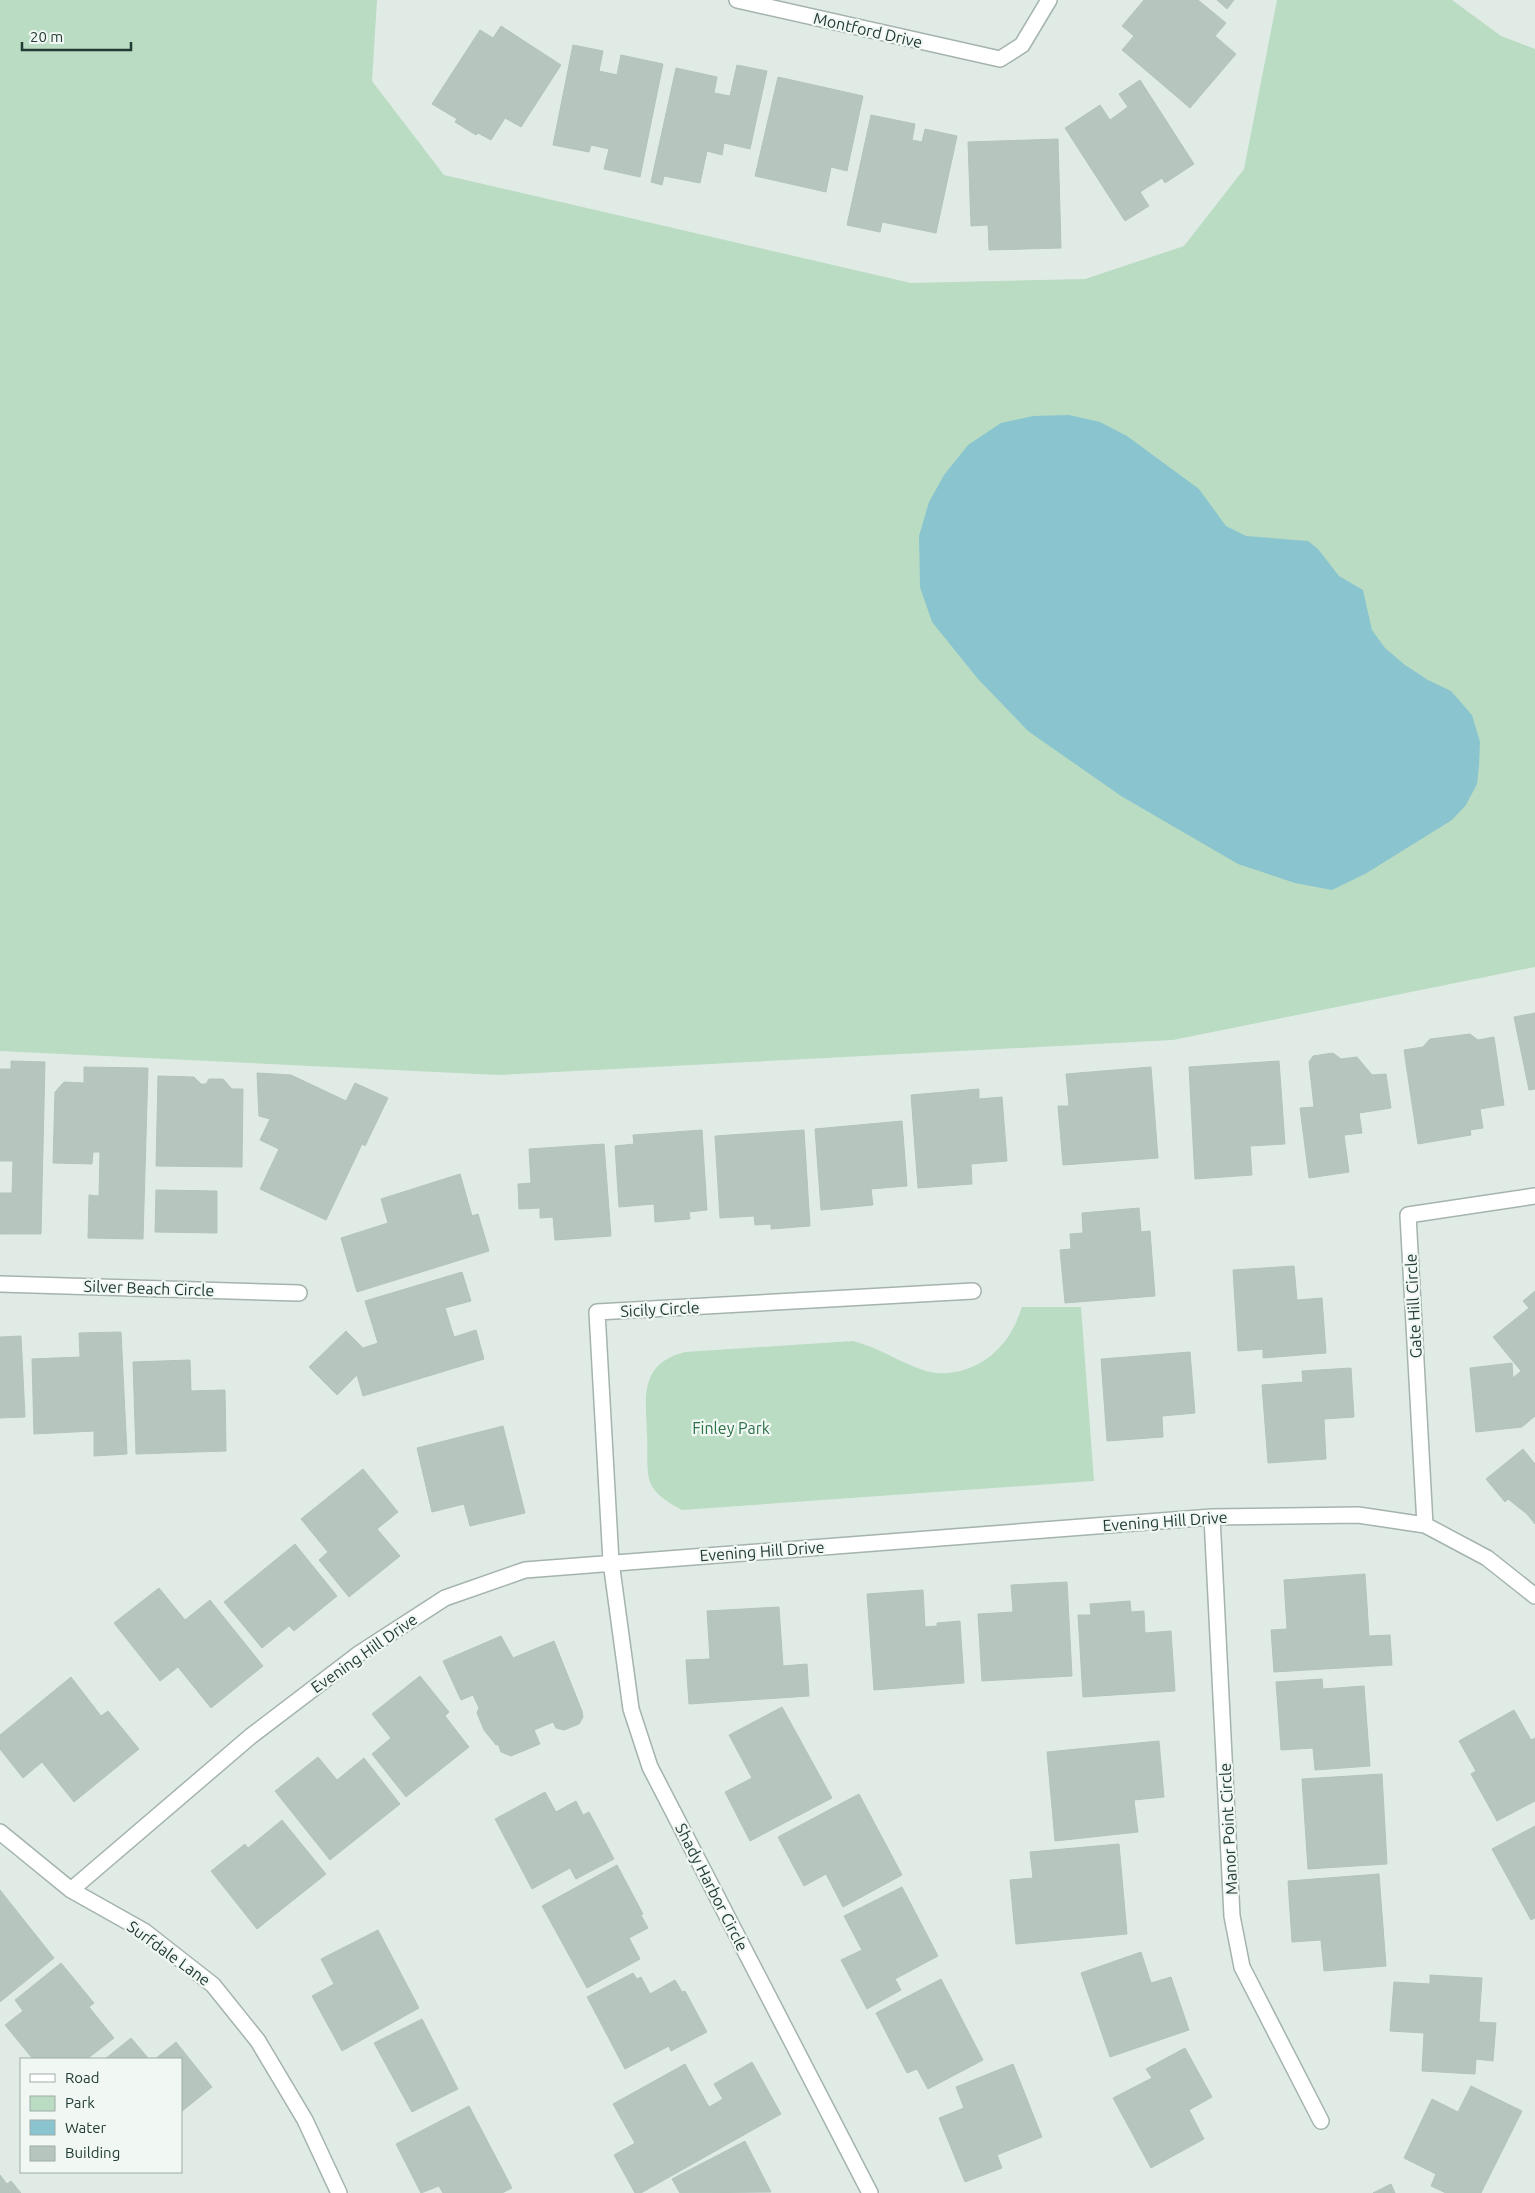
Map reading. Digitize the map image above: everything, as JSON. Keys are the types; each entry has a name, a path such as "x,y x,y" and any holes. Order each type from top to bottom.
{"street":[{"name":"Montford Drive","path":"737,0 1000,59 1022,45 1049,0"},
{"name":"Gate Hill Circle","path":"1425,1525 1408,1215 1535,1196"},
{"name":"Silver Beach Circle","path":"0,1284 299,1293"},
{"name":"Sicily Circle","path":"612,1562 597,1312 973,1291"},
{"name":"Evening Hill Drive","path":"71,1890 251,1736 360,1654 445,1598 525,1570 1212,1517 1358,1515 1425,1525 1487,1558 1535,1596"},
{"name":"Manor Point Circle","path":"1212,1517 1232,1916 1242,1967 1320,2121"},
{"name":"Shady Harbor Circle","path":"612,1562 631,1709 650,1767 870,2193"},
{"name":"Surfdale Lane","path":"0,1832 71,1890 144,1932 213,1985 258,2041 305,2120 334,2191"}],"green space":[{"path":"0,0 377,0 372,81 444,175 911,283 1085,279 1184,246 1244,169 1277,0 1452,0 1501,36 1535,49 1535,967 1173,1040 498,1075 0,1051"},
{"name":"Finley Park","path":"1022,1307 1081,1307 1094,1481 682,1510 662,1498 651,1484 648,1469 646,1396 652,1374 659,1365 670,1357 685,1352 853,1341 923,1370 949,1373 973,1366 995,1352 1011,1332"}],"water":[{"path":"1069,415 1100,422 1127,436 1199,489 1226,526 1246,536 1308,541 1318,549 1339,576 1363,590 1372,630 1385,648 1405,665 1428,680 1451,691 1472,715 1480,742 1477,784 1466,805 1452,820 1365,874 1332,890 1295,883 1238,864 1121,796 1028,731 978,679 932,622 920,587 919,536 929,502 944,475 968,445 1001,423 1033,416"}],"building":[{"path":"1144,0 1198,0 1226,23 1215,36 1236,54 1190,108 1122,50 1134,36 1122,26"},
{"path":"1217,0 1234,0 1227,9"},
{"path":"501,26 561,65 521,127 505,118 491,140 478,133 476,135 455,122 457,119 432,104 480,30 493,38"},
{"path":"573,45 603,51 599,71 617,75 621,55 663,64 640,177 604,169 609,149 591,145 589,152 553,145"},
{"path":"737,65 767,71 750,149 724,143 722,155 707,151 700,183 664,176 662,185 651,182 676,68 717,77 714,93 730,96"},
{"path":"778,77 863,96 847,171 831,167 826,192 755,176"},
{"path":"1140,80 1194,164 1165,183 1162,178 1140,192 1149,206 1125,221 1065,128 1100,105 1110,120 1128,107 1119,94"},
{"path":"871,115 915,124 912,140 922,142 925,129 957,136 936,233 882,222 880,232 847,225"},
{"path":"1058,139 1061,248 989,250 988,225 971,226 968,142"},
{"path":"1535,1013 1535,1089 1529,1090 1514,1017"},
{"path":"1470,1034 1478,1040 1494,1037 1504,1105 1480,1109 1483,1128 1470,1130 1471,1135 1418,1144 1404,1050 1423,1047 1430,1039"},
{"path":"1333,1053 1341,1059 1357,1057 1372,1075 1386,1074 1391,1108 1359,1113 1362,1133 1344,1135 1349,1172 1309,1178 1300,1108 1314,1107 1309,1062 1313,1056"},
{"path":"11,1061 45,1062 41,1234 0,1234 0,1193 12,1193 13,1161 0,1161 0,1069 11,1069"},
{"path":"1279,1061 1285,1144 1250,1146 1252,1175 1195,1179 1189,1067"},
{"path":"84,1067 148,1068 143,1239 88,1238 89,1195 99,1196 100,1152 93,1152 92,1164 53,1163 55,1092 64,1082 84,1083"},
{"path":"1151,1067 1158,1158 1063,1165 1058,1106 1069,1106 1066,1074"},
{"path":"257,1073 291,1075 346,1101 355,1083 388,1098 365,1146 362,1144 326,1220 260,1189 279,1149 260,1140 270,1119 259,1116"},
{"path":"158,1076 194,1077 201,1084 206,1084 209,1079 223,1079 232,1089 243,1089 242,1167 156,1166"},
{"path":"979,1089 979,1099 1002,1097 1007,1161 971,1164 972,1184 918,1188 911,1095"},
{"path":"902,1121 907,1186 871,1189 873,1205 821,1210 815,1129"},
{"path":"702,1130 707,1210 689,1212 690,1219 655,1222 654,1204 619,1207 615,1146 634,1144 633,1135"},
{"path":"804,1130 810,1226 771,1229 771,1224 755,1225 754,1216 720,1218 715,1136"},
{"path":"604,1144 611,1236 555,1240 553,1217 540,1218 540,1208 519,1209 518,1184 531,1183 529,1149"},
{"path":"460,1174 472,1216 478,1214 489,1251 357,1292 341,1238 388,1223 381,1199"},
{"path":"156,1190 217,1191 217,1233 155,1232"},
{"path":"1139,1208 1141,1232 1150,1231 1155,1296 1065,1303 1060,1250 1071,1249 1070,1234 1083,1233 1082,1213"},
{"path":"1294,1266 1297,1300 1322,1298 1326,1353 1263,1358 1263,1349 1238,1351 1233,1270"},
{"path":"462,1272 471,1301 445,1308 454,1337 476,1330 484,1359 363,1396 357,1375 337,1395 309,1367 346,1331 363,1348 378,1343 365,1301"},
{"path":"1535,1291 1535,1416 1522,1427 1476,1432 1470,1368 1512,1363 1513,1378 1521,1371 1493,1337 1529,1308 1523,1301"},
{"path":"121,1332 127,1454 94,1456 94,1431 34,1434 32,1359 80,1357 79,1333"},
{"path":"21,1336 25,1417 0,1418 0,1337"},
{"path":"1190,1352 1195,1413 1162,1416 1163,1437 1107,1441 1101,1359"},
{"path":"190,1360 191,1391 225,1390 226,1451 136,1454 133,1362"},
{"path":"1351,1368 1354,1417 1324,1419 1326,1459 1268,1463 1262,1385 1303,1382 1302,1371"},
{"path":"503,1426 525,1513 470,1526 464,1504 432,1512 417,1448"},
{"path":"1523,1449 1535,1464 1535,1524 1527,1514 1508,1499 1505,1502 1486,1479"},
{"path":"363,1469 398,1512 377,1529 400,1556 349,1597 319,1560 328,1552 301,1519"},
{"path":"295,1544 337,1596 294,1631 289,1626 262,1648 224,1602"},
{"path":"1365,1574 1369,1636 1390,1635 1392,1665 1274,1672 1271,1630 1287,1629 1284,1580"},
{"path":"1067,1582 1072,1676 982,1681 978,1614 1013,1612 1011,1585"},
{"path":"159,1588 185,1620 210,1600 263,1666 211,1708 178,1667 160,1681 114,1623"},
{"path":"923,1590 925,1627 937,1626 937,1623 960,1621 964,1683 874,1690 867,1594"},
{"path":"1130,1601 1131,1612 1144,1611 1145,1633 1171,1631 1175,1691 1083,1697 1078,1615 1091,1615 1090,1604"},
{"path":"779,1607 783,1666 807,1664 809,1696 689,1704 686,1660 710,1659 707,1611"},
{"path":"501,1636 513,1658 554,1641 583,1717 579,1724 564,1730 556,1728 553,1722 534,1730 540,1744 511,1756 501,1752 498,1744 496,1745 484,1730 477,1713 479,1708 473,1695 461,1700 443,1661"},
{"path":"420,1676 449,1712 445,1716 469,1747 406,1797 372,1754 391,1738 372,1714"},
{"path":"71,1677 101,1716 108,1711 139,1749 74,1802 42,1762 23,1778 0,1749 0,1735"},
{"path":"1322,1679 1323,1689 1364,1686 1370,1766 1315,1770 1313,1748 1281,1750 1276,1682"},
{"path":"782,1707 832,1798 750,1841 725,1792 752,1778 729,1735"},
{"path":"1514,1710 1531,1740 1535,1738 1535,1801 1497,1821 1471,1774 1476,1771 1459,1741"},
{"path":"1159,1741 1164,1797 1134,1800 1138,1832 1055,1841 1047,1752"},
{"path":"318,1757 337,1780 364,1758 400,1804 330,1860 275,1791"},
{"path":"1382,1774 1387,1864 1308,1869 1302,1779"},
{"path":"545,1792 556,1812 576,1801 583,1815 589,1812 614,1859 576,1879 570,1868 532,1889 495,1819"},
{"path":"859,1794 902,1875 843,1907 826,1874 804,1886 778,1837"},
{"path":"282,1820 326,1874 257,1929 211,1871 245,1844 248,1848"},
{"path":"1535,1826 1535,1918 1531,1920 1492,1849"},
{"path":"1119,1844 1127,1934 1016,1944 1010,1880 1033,1878 1030,1852"},
{"path":"617,1865 643,1914 641,1915 648,1928 629,1938 640,1959 587,1988 542,1906"},
{"path":"1379,1874 1386,1966 1324,1971 1321,1940 1292,1942 1288,1881"},
{"path":"902,1887 938,1956 895,1979 901,1990 867,2009 841,1960 862,1950 844,1916"},
{"path":"0,1890 54,1958 0,2002"},
{"path":"378,1930 419,2008 342,2051 312,1996 334,1984 321,1959"},
{"path":"1141,1952 1151,1983 1171,1977 1189,2030 1110,2057 1081,1973"},
{"path":"61,1963 94,2003 89,2007 114,2038 88,2058 32,2058 5,2025 23,2011 15,2000"},
{"path":"633,1973 637,1979 641,1977 650,1994 675,1980 682,1992 685,1991 707,2032 671,2051 669,2046 625,2069 587,1997"},
{"path":"1430,1975 1482,1978 1479,2022 1496,2023 1493,2061 1476,2059 1475,2074 1422,2071 1424,2033 1390,2031 1394,1982 1430,1984"},
{"path":"941,1979 983,2060 928,2089 917,2069 907,2073 876,2013"},
{"path":"422,2019 458,2089 412,2112 374,2043"},
{"path":"131,2038 148,2058 106,2058"},
{"path":"176,2042 212,2087 182,2111 182,2058 156,2058"},
{"path":"1185,2048 1212,2097 1189,2110 1204,2139 1151,2168 1113,2098 1152,2078 1146,2069"},
{"path":"752,2062 781,2114 641,2193 635,2193 614,2155 635,2143 613,2104 685,2064 709,2107 723,2099 714,2084"},
{"path":"1013,2064 1042,2137 997,2155 1002,2168 965,2182 939,2118 964,2108 956,2087"},
{"path":"1471,2086 1522,2111 1481,2193 1446,2193 1431,2186 1436,2174 1404,2158 1432,2099 1458,2112"},
{"path":"469,2106 512,2188 502,2193 443,2193 439,2186 421,2193 396,2144"},
{"path":"745,2141 771,2192 680,2193 672,2179"},
{"path":"0,2175 7,2184 11,2181 21,2193 0,2193"},
{"path":"1391,2184 1395,2193 1373,2193"}]}
